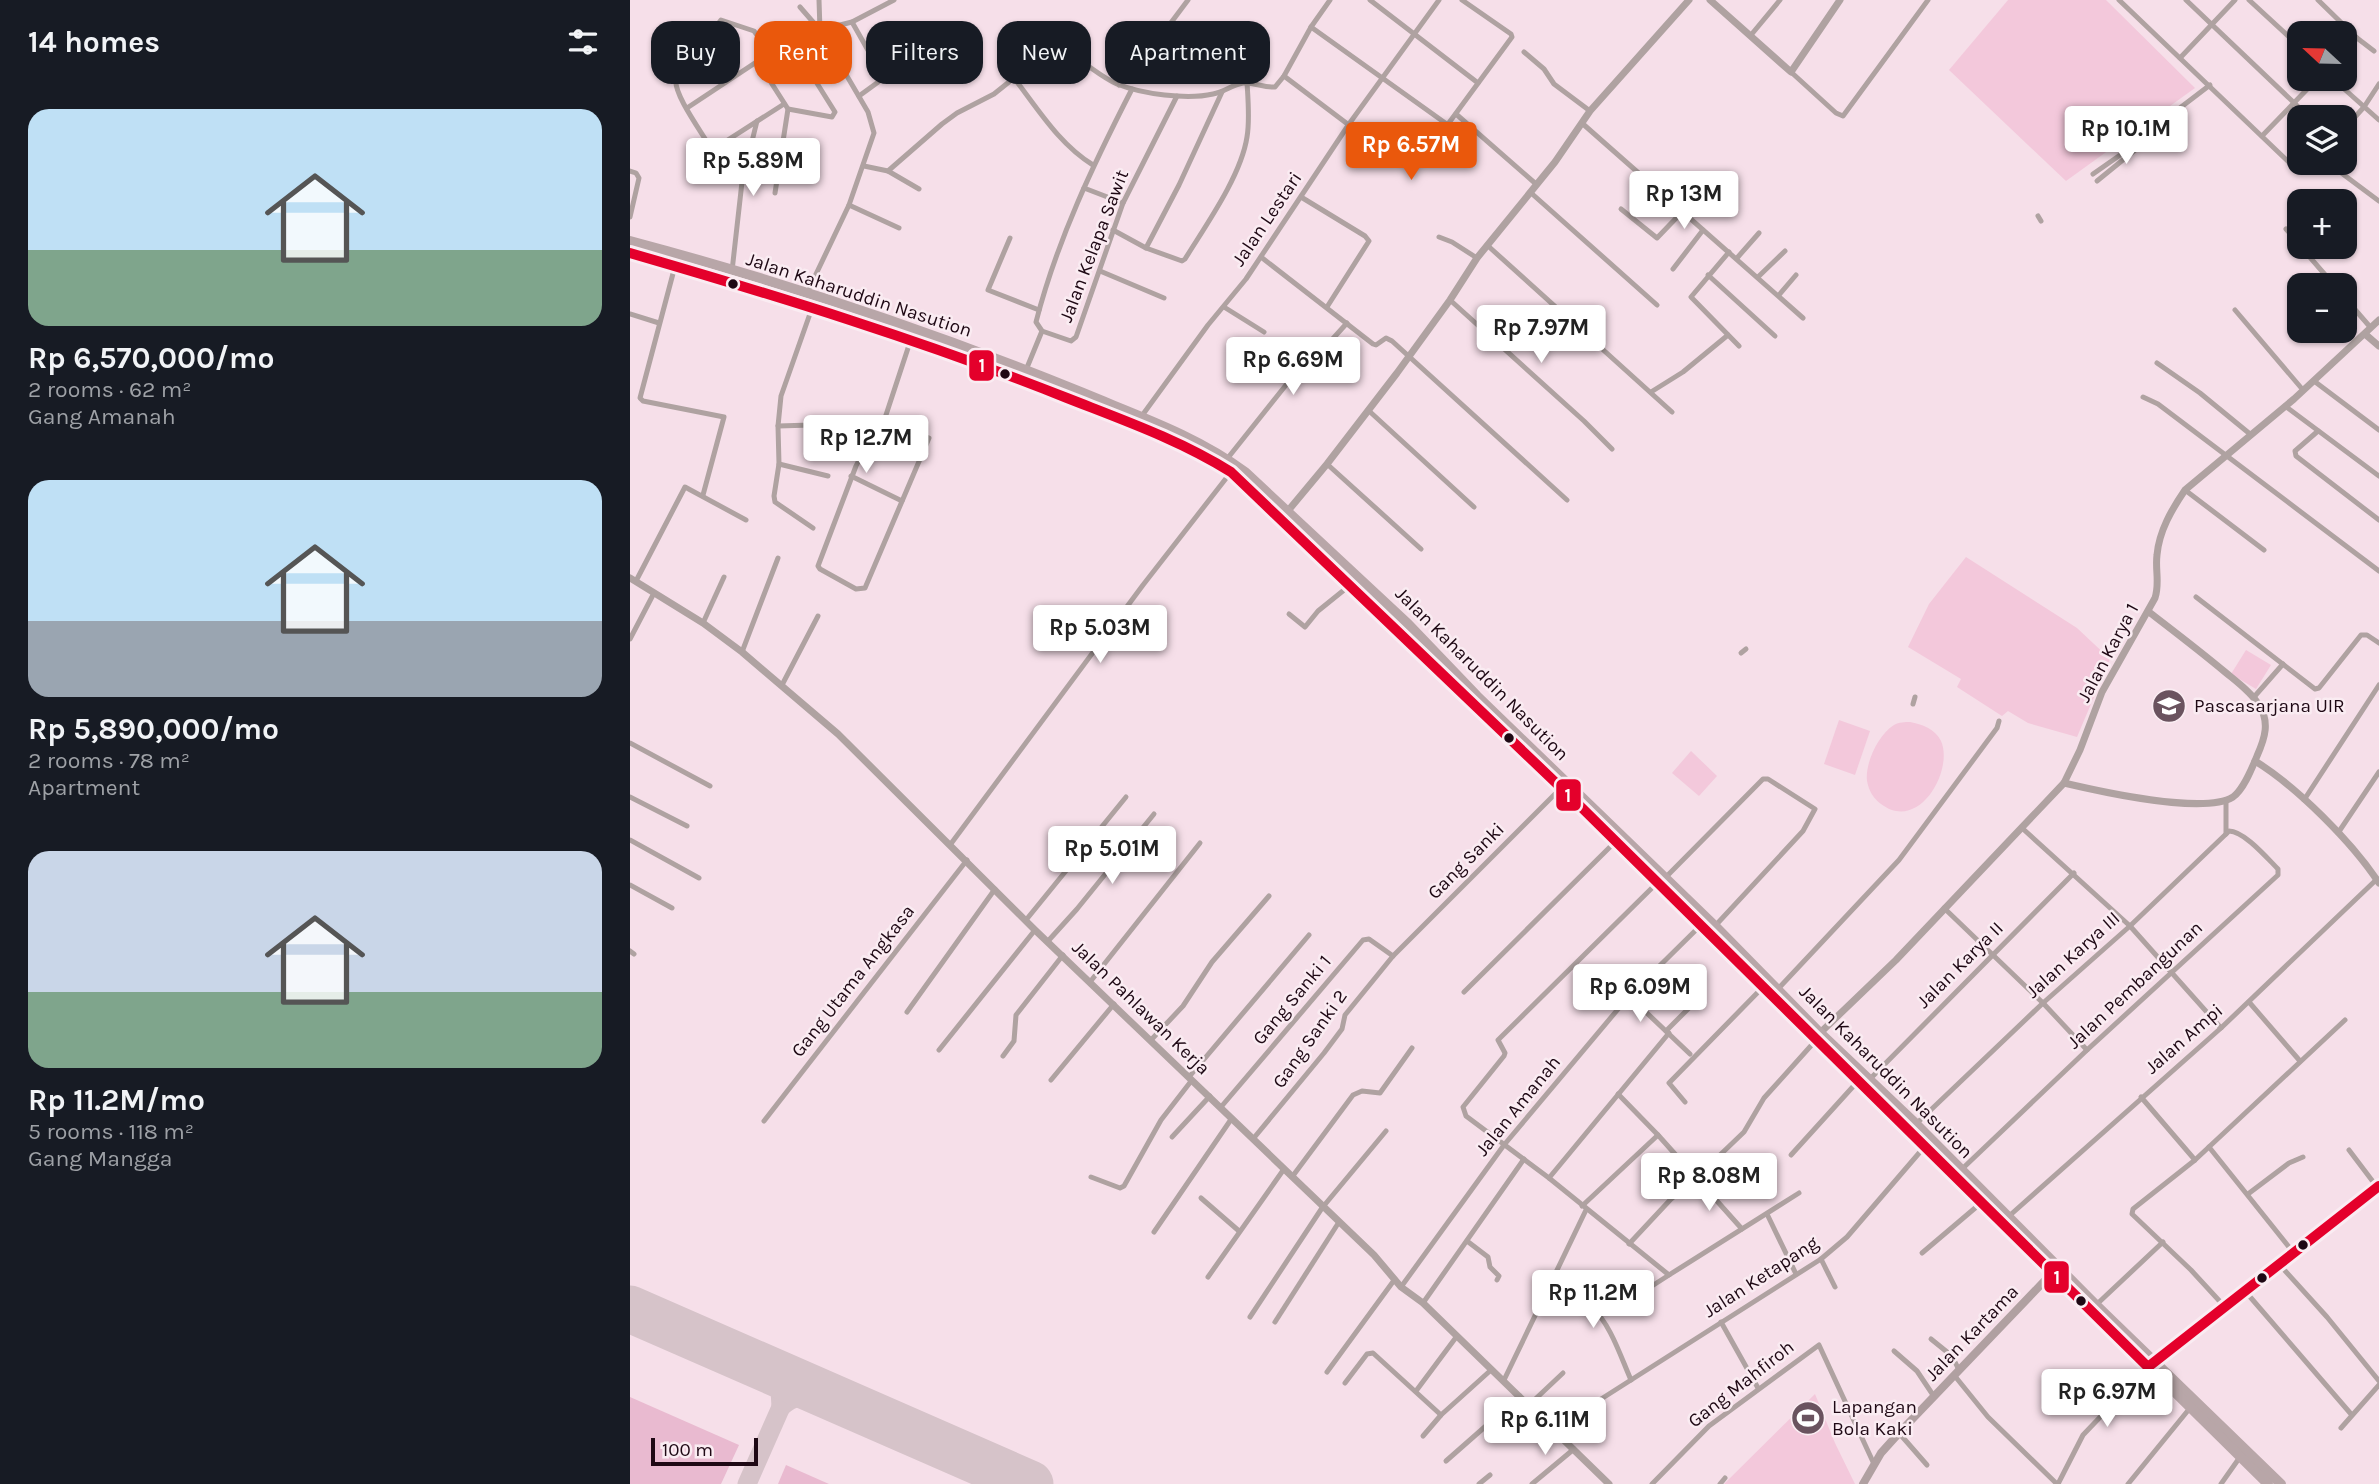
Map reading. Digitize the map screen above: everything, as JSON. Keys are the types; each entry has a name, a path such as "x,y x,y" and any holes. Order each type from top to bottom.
{"highway":[{"name":"Jalan Kaharuddin Nasution","path":"630,242 807,293 968,354 1214,461 1231,472 1561,787 1618,838"},
{"name":"Jalan Kaharuddin Nasution","path":"630,253 911,339 1026,370 1141,417 1227,458 1358,576 1618,838 1661,880 1715,926 1818,1036"},
{"path":"1350,585 1358,576"},
{"name":"Jalan Kaharuddin Nasution","path":"1661,880 1701,925 1864,1080 1981,1203 2281,1484"},
{"name":"Jalan Kaharuddin Nasution","path":"1881,1098 1916,1124 2096,1305 2190,1408 2268,1484"},
{"path":"2151,1364 2378,1188"}],"main road":[{"name":"Jalan Kartama","path":"1863,1484 1874,1464 1933,1395 2053,1272"}],"street":[{"path":"819,0 820,21"},
{"path":"859,96 881,79 882,75 852,22 894,0"},
{"path":"1119,85 1137,68 1188,0"},
{"path":"1257,84 1278,86 1311,27 1331,0"},
{"path":"1370,0 1478,83"},
{"name":"Jalan Lestari","path":"1141,417 1261,257 1349,124 1439,0"},
{"path":"1284,76 1414,170 1512,36 1462,0"},
{"path":"1287,512 1368,411 1450,300 1477,258 1583,124 1590,111 1689,0"},
{"path":"1710,0 1841,117 1928,0"},
{"path":"1751,35 1780,0"},
{"path":"1791,72 1840,0"},
{"path":"2119,0 2287,160"},
{"path":"2186,0 2295,104"},
{"path":"2180,58 2235,0"},
{"path":"2249,0 2287,35"},
{"path":"2318,0 2340,21"},
{"path":"2327,8 2332,0"},
{"path":"800,7 812,21"},
{"path":"1311,27 1448,125"},
{"path":"2357,38 2374,51"},
{"path":"1524,52 1544,69 1554,84 1590,111"},
{"path":"1091,70 1132,89 1198,97 1222,92"},
{"path":"676,84 712,150"},
{"path":"687,108 722,84"},
{"path":"772,84 786,106 775,194"},
{"path":"706,154 786,106 832,117 835,113 817,84"},
{"path":"807,293 849,205 864,166 873,128 871,118 852,84"},
{"path":"888,171 942,124 1006,84"},
{"path":"1018,84 1072,151 1093,165"},
{"path":"1146,248 1222,92 1229,86 1238,84"},
{"path":"1112,230 1146,248 1183,260 1215,210 1247,139 1247,84"},
{"path":"2357,115 2379,84"},
{"path":"2093,174 2146,137 2210,85"},
{"name":"Jalan Kelapa Sawit","path":"1132,89 1093,165 1039,310 1036,324 1042,331 1071,341 1100,271 1123,202 1177,96"},
{"path":"2262,136 2306,91"},
{"path":"2346,91 2379,120"},
{"path":"1456,114 1536,184"},
{"path":"733,271 740,194 757,121"},
{"path":"1583,124 1803,318"},
{"path":"2097,181 2140,146 2146,137"},
{"path":"864,166 888,171 919,189"},
{"path":"630,171 636,173 639,178 630,217"},
{"path":"2344,175 2379,201"},
{"path":"1084,188 1123,202"},
{"path":"1530,192 1657,305"},
{"path":"1301,197 1369,241 1327,307"},
{"path":"849,205 899,229"},
{"path":"1620,209 1657,238 1682,212"},
{"path":"1673,269 1703,230"},
{"path":"1737,258 1759,233"},
{"path":"1438,237 1452,242 1477,258"},
{"path":"1010,238 988,290 1039,310"},
{"path":"1487,245 1672,412"},
{"path":"1758,277 1784,251"},
{"path":"1729,252 1691,298 1739,346"},
{"path":"1261,257 1373,344 1387,339 1409,355 1567,500"},
{"path":"2311,259 2324,273"},
{"path":"676,266 640,398 643,401 724,417 703,495"},
{"path":"1100,271 1164,298"},
{"path":"1709,275 1775,336"},
{"path":"1779,295 1796,275"},
{"path":"1450,300 1612,449"},
{"path":"1224,307 1264,332"},
{"path":"812,308 781,396 778,426 779,464 774,496 775,502 813,528"},
{"path":"2235,310 2303,390"},
{"path":"630,314 659,323"},
{"path":"2357,315 2379,345"},
{"name":"Jalan Karya 1","path":"1818,1036 1896,960 2064,783 2102,692 2149,612 2158,589 2157,556 2160,538 2185,490 2314,381 2379,320"},
{"path":"1227,458 1290,380 1310,364 1347,323"},
{"name":"Jalan Kelapa Sawit","path":"1026,370 1042,331"},
{"path":"1651,392 1683,372 1728,335"},
{"path":"884,421 929,438 865,588 856,589 818,566 851,476 872,434 884,421 911,339"},
{"path":"2157,363 2200,393 2250,434"},
{"path":"2314,381 2379,430"},
{"path":"2143,397 2158,404 2379,571"},
{"path":"2285,406 2379,476"},
{"path":"1368,411 1474,507"},
{"path":"778,426 845,424 862,429"},
{"path":"2318,430 2295,451 2296,456 2379,520"},
{"path":"779,464 828,476"},
{"path":"1327,464 1421,548"},
{"path":"950,845 1143,585 1231,472"},
{"path":"851,476 902,501"},
{"path":"633,580 684,488 688,487 746,520"},
{"path":"2185,490 2264,550"},
{"path":"742,652 778,558"},
{"path":"703,623 724,577"},
{"name":"Jalan Pahlawan Kerja","path":"633,580 703,623 742,652 838,734 1035,930 1049,940 1339,1222 1401,1287 1423,1303 1609,1484"},
{"path":"1289,614 1305,627 1308,626 1318,611 1350,585"},
{"path":"630,639 654,593"},
{"path":"2196,597 2317,689 2361,635 2367,635 2379,643"},
{"path":"2064,783 2112,794 2168,802 2217,803 2238,792 2255,761 2263,741 2266,717 2254,697 2149,612"},
{"path":"782,685 818,616"},
{"path":"2254,697 2283,664"},
{"path":"2304,800 2379,685"},
{"path":"1913,704 1915,697"},
{"path":"1777,990 1899,860 1997,728 1999,721"},
{"path":"630,743 710,786"},
{"path":"2255,761 2278,776 2339,833 2378,881"},
{"path":"2339,833 2376,781 2379,772"},
{"path":"1669,1275 1549,1178 1466,1116 1462,1108 1504,1056 1505,1052 1498,1040 1763,779 1768,779 1815,809 1803,831 1715,926"},
{"name":"Gang Sanki","path":"1392,957 1561,787"},
{"path":"630,797 687,827"},
{"path":"1026,920 1126,797"},
{"path":"2226,800 2227,834"},
{"path":"1049,940 1154,814"},
{"path":"2022,828 2130,926 2221,1028"},
{"name":"Jalan Pembangunan","path":"1961,1170 2279,873 2246,838 2235,831 2229,831 2227,834"},
{"name":"Jalan Karya III","path":"1916,1124 2227,834"},
{"path":"1464,992 1618,838"},
{"path":"630,840 699,878"},
{"path":"1090,982 1200,843"},
{"name":"Gang Utama Angkasa","path":"764,1121 967,860"},
{"name":"Jalan Karya II","path":"1791,1154 2074,873"},
{"name":"Jalan Ampi","path":"2008,1217 2221,1028 2378,881"},
{"path":"630,885 672,908"},
{"path":"907,1012 995,889"},
{"path":"1151,1040 1183,1006 1212,962 1269,897"},
{"path":"1944,908 2043,1003 2087,1050"},
{"name":"Jalan Amanah","path":"1401,1287 1504,1145 1629,996 1701,925"},
{"path":"939,1050 1035,930"},
{"path":"1091,1177 1120,1188 1124,1186 1161,1120 1190,1079 1308,935"},
{"name":"Gang Sanki 1","path":"1221,1107 1363,940 1369,939 1392,957"},
{"path":"1003,1056 1015,1038 1016,1015 1063,955"},
{"name":"Gang Sanki 2","path":"1253,1139 1324,1053 1342,1029 1345,1015 1392,957"},
{"path":"1685,1102 1669,1084 1691,1055 1765,985"},
{"path":"1629,996 1691,1055"},
{"path":"2249,1002 2300,1061"},
{"path":"1051,1080 1114,1004"},
{"path":"1549,1178 1690,1006"},
{"path":"2225,1307 2132,1211 2195,1160 2345,1020"},
{"path":"1629,1244 1671,1199 1744,1132 1764,1098 1818,1036"},
{"path":"1292,1177 1353,1095 1362,1091 1380,1093 1412,1048"},
{"path":"1618,1094 1742,1229"},
{"path":"1172,1137 1209,1096"},
{"path":"2141,1097 2195,1160"},
{"path":"1154,1232 1232,1118"},
{"path":"1250,1317 1322,1208 1386,1130"},
{"path":"1504,1380 1554,1281 1584,1208 1658,1135"},
{"name":"Jalan Ketapang","path":"1554,1429 1821,1259 1847,1237 1926,1145"},
{"path":"2209,1147 2293,1252"},
{"path":"2349,1150 2378,1188"},
{"path":"2248,1194 2289,1163 2303,1157"},
{"path":"1423,1303 1524,1160"},
{"path":"1208,1277 1284,1169"},
{"path":"1638,1295 1799,1193"},
{"path":"1201,1198 1239,1231"},
{"path":"1923,1253 1981,1203"},
{"path":"1767,1214 1796,1274"},
{"path":"1275,1322 1339,1222"},
{"path":"1467,1241 1486,1255 1490,1267 1499,1276 1496,1280"},
{"path":"2096,1305 2163,1242"},
{"path":"1821,1259 1835,1287"},
{"path":"2278,1263 2327,1317 2379,1383 2340,1428"},
{"path":"1327,1372 1395,1279"},
{"path":"1554,1281 1586,1301 1599,1315 1631,1380"},
{"path":"2245,1291 2351,1414"},
{"path":"1721,1322 1758,1388"},
{"path":"1416,1391 1457,1336"},
{"path":"1931,1339 1952,1356 1957,1372 1988,1417 2057,1484 2083,1435 2151,1364"},
{"name":"Gang Mahfiroh","path":"1652,1484 1709,1426 1819,1345 1874,1464"},
{"path":"1894,1350 1917,1371 1933,1395"},
{"path":"1345,1383 1371,1353 1441,1415"},
{"path":"1423,1436 1441,1415 1492,1370"},
{"path":"1529,1405 1563,1373"},
{"path":"1446,1461 1520,1396"},
{"path":"2127,1484 2190,1408"},
{"path":"1899,1433 1927,1465"},
{"path":"1532,1484 1574,1450"},
{"path":"2221,1484 2240,1457"},
{"path":"1479,1484 1490,1475"},
{"path":"1720,1484 1725,1478"}],"shaded area":[{"path":"2008,0 2106,0 2195,88 2066,181 1949,70"},
{"path":"1966,557 2077,628 2110,659 2077,737 2028,723 2008,711 2002,716 1957,687 1961,679 1908,647 1929,604"},
{"path":"2246,650 2271,665 2256,689 2231,674"},
{"path":"1839,720 1870,731 1855,775 1824,764"},
{"path":"1910,722 1928,728 1941,741 1944,753 1942,767 1938,781 1920,804 1908,810 1895,811 1881,804 1872,794 1867,781 1868,766 1883,735 1898,723"},
{"path":"1691,751 1717,776 1699,796 1672,773"},
{"name":"Lapangan Bola Kaki","path":"1815,1394 1855,1484 1724,1484"},
{"path":"630,1397 739,1445 721,1484 630,1484"},
{"path":"786,1465 829,1484 778,1484"}],"taxiway":[{"path":"766,1368 780,1390 781,1407 801,1396 823,1394"},
{"path":"747,1484 781,1407"}],"runway":[{"path":"630,1309 1030,1484"}],"transit line":[{"name":"1","path":"630,253 796,303 959,357 1151,431 1231,472 1578,804 2148,1367 2379,1186"}],"place":[{"name":"Pascasarjana UIR","path":"2169,706"},
{"name":"Lapangan Bola Kaki","path":"1808,1418"}]}
